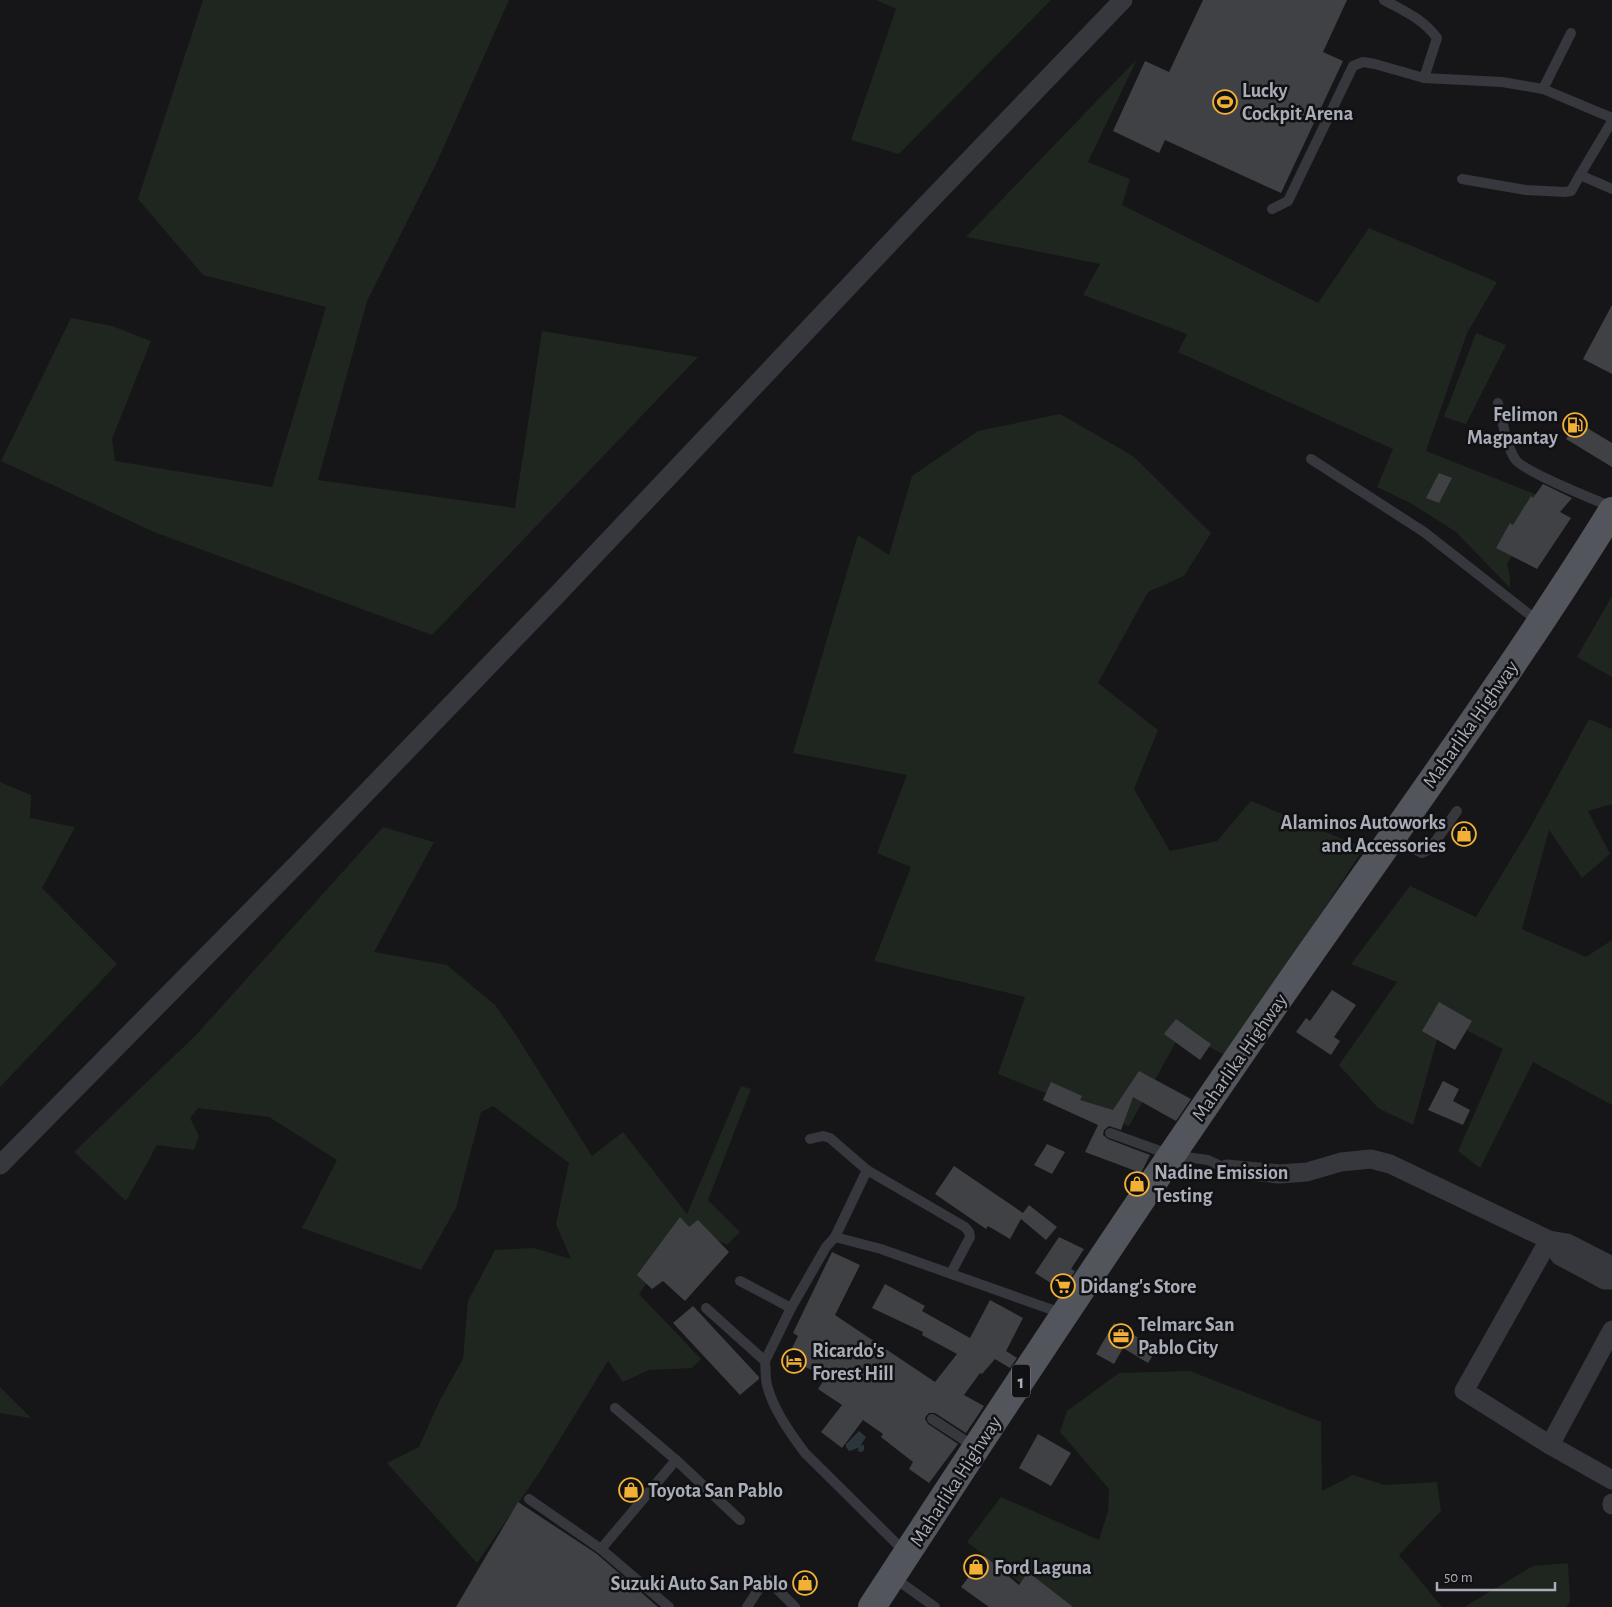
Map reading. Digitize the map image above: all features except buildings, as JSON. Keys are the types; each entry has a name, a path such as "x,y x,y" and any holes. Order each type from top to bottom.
{"main road":[{"name":"Maharlika Highway","path":"872,1607 1170,1155 1488,700 1612,511"}],"street":[{"path":"0,1166 313,848 541,612 915,217 1124,0"},
{"path":"1227,1169 1279,1174 1307,1172 1342,1162 1371,1159 1390,1164 1548,1240 1567,1243 1612,1266"},
{"path":"1548,1240 1560,1256 1605,1280 1612,1280"},
{"path":"1548,1240 1464,1391 1550,1445 1612,1480"},
{"path":"1550,1445 1612,1330"}],"lane":[{"path":"1384,0 1429,27 1437,38 1424,78"},
{"path":"1542,89 1571,33"},
{"path":"1272,209 1288,201 1353,66 1363,62 1424,78 1502,82 1542,89 1612,119 1571,190 1565,192 1526,190 1462,180"},
{"path":"1580,175 1612,189"},
{"path":"1498,403 1508,444 1515,461 1543,477 1612,507"},
{"path":"1311,459 1424,532 1540,622"},
{"path":"1392,836 1422,853 1430,849 1457,811"},
{"path":"1110,1133 1170,1155 1208,1160 1227,1169"},
{"path":"810,1139 823,1136 830,1138 868,1170 965,1227 970,1237 951,1273"},
{"path":"868,1170 835,1237 826,1248 791,1308 765,1361 767,1384 778,1412 805,1453 907,1554"},
{"path":"835,1237 951,1273 1065,1314"},
{"path":"740,1281 791,1308"},
{"path":"706,1308 765,1361"},
{"path":"615,1408 676,1460 740,1520"},
{"path":"932,1419 976,1448"},
{"path":"601,1549 676,1460"},
{"path":"529,1499 601,1549 669,1607"},
{"path":"892,1576 935,1607"},
{"path":"747,1607 766,1578 795,1607"}],"shaded area":[{"path":"203,0 509,0 437,162 367,301 318,480 515,508 542,331 698,357 432,635 154,532 1,461 71,318 112,326 151,341 112,439 115,461 272,487 326,307 203,275 138,199"},
{"path":"876,0 1051,0 899,154 851,140 896,9"},
{"path":"1137,59 1088,162 1130,179 1122,205 1318,303 1369,228 1497,282 1467,333 1426,451 1545,498 1507,564 1510,588 1456,532 1412,504 1377,487 1393,449 1178,352 1187,334 1083,295 1100,264 966,237"},
{"path":"1476,333 1506,345 1466,424 1444,417"},
{"path":"1060,414 1133,456 1211,533 1184,576 1148,592 1098,683 1158,730 1134,789 1170,851 1217,841 1251,801 1364,848 1227,1056 1181,1033 1129,1126 998,1074 1025,997 874,961 911,867 877,853 907,775 793,753 858,535 889,555 912,476 978,431"},
{"path":"1612,596 1612,677 1577,657"},
{"path":"1589,719 1612,729 1612,804 1588,811 1610,854 1582,878 1549,830 1522,929 1586,957 1612,940 1612,1105 1533,1062 1480,1168 1458,1151 1503,1049 1443,1018 1413,1125 1378,1108 1339,1065 1397,982 1351,964 1410,886 1476,917 1530,828"},
{"path":"0,782 31,795 30,818 75,827 42,888 117,964 0,1087"},
{"path":"383,827 434,842 374,952 447,965 495,1005 592,1156 623,1132 687,1214 741,1086 751,1089 708,1200 740,1232 727,1245 703,1233 685,1229 639,1294 701,1359 692,1368 649,1370 623,1382 608,1361 541,1470 477,1563 387,1463 419,1447 440,1400 463,1359 468,1301 495,1250 534,1248 571,1259 556,1224 569,1163 493,1106 481,1112 456,1208 421,1270 302,1228 337,1160 269,1117 198,1108 190,1118 199,1136 194,1150 157,1145 126,1201 74,1152 197,1034"},
{"path":"1190,1371 1321,1422 1322,1491 1353,1475 1385,1485 1437,1482 1441,1511 1399,1555 1442,1607 1052,1607 967,1542 1001,1497 1099,1540 1108,1511 1109,1489 1060,1432 1067,1411 1119,1373"},
{"path":"0,1387 31,1418 0,1413"},
{"path":"859,1431 866,1437 861,1445 864,1444 864,1450 862,1452 857,1451 859,1449 857,1448 849,1451 846,1444"},
{"path":"1568,1563 1570,1602 1566,1607 1464,1607 1533,1566"}],"place":[{"name":"Lucky Cockpit Arena","path":"1225,102"},
{"name":"Felimon Magpantay","path":"1575,425"},
{"name":"Alaminos Autoworks and Accessories","path":"1464,834"},
{"name":"Nadine Emission Testing","path":"1137,1184"},
{"name":"Didang's Store","path":"1063,1286"},
{"name":"Telmarc San Pablo City","path":"1121,1336"},
{"name":"Ricardo's Forest Hill","path":"794,1361"},
{"name":"Toyota San Pablo","path":"631,1490"},
{"name":"Ford Laguna","path":"976,1567"},
{"name":"Suzuki Auto San Pablo","path":"805,1583"}]}
